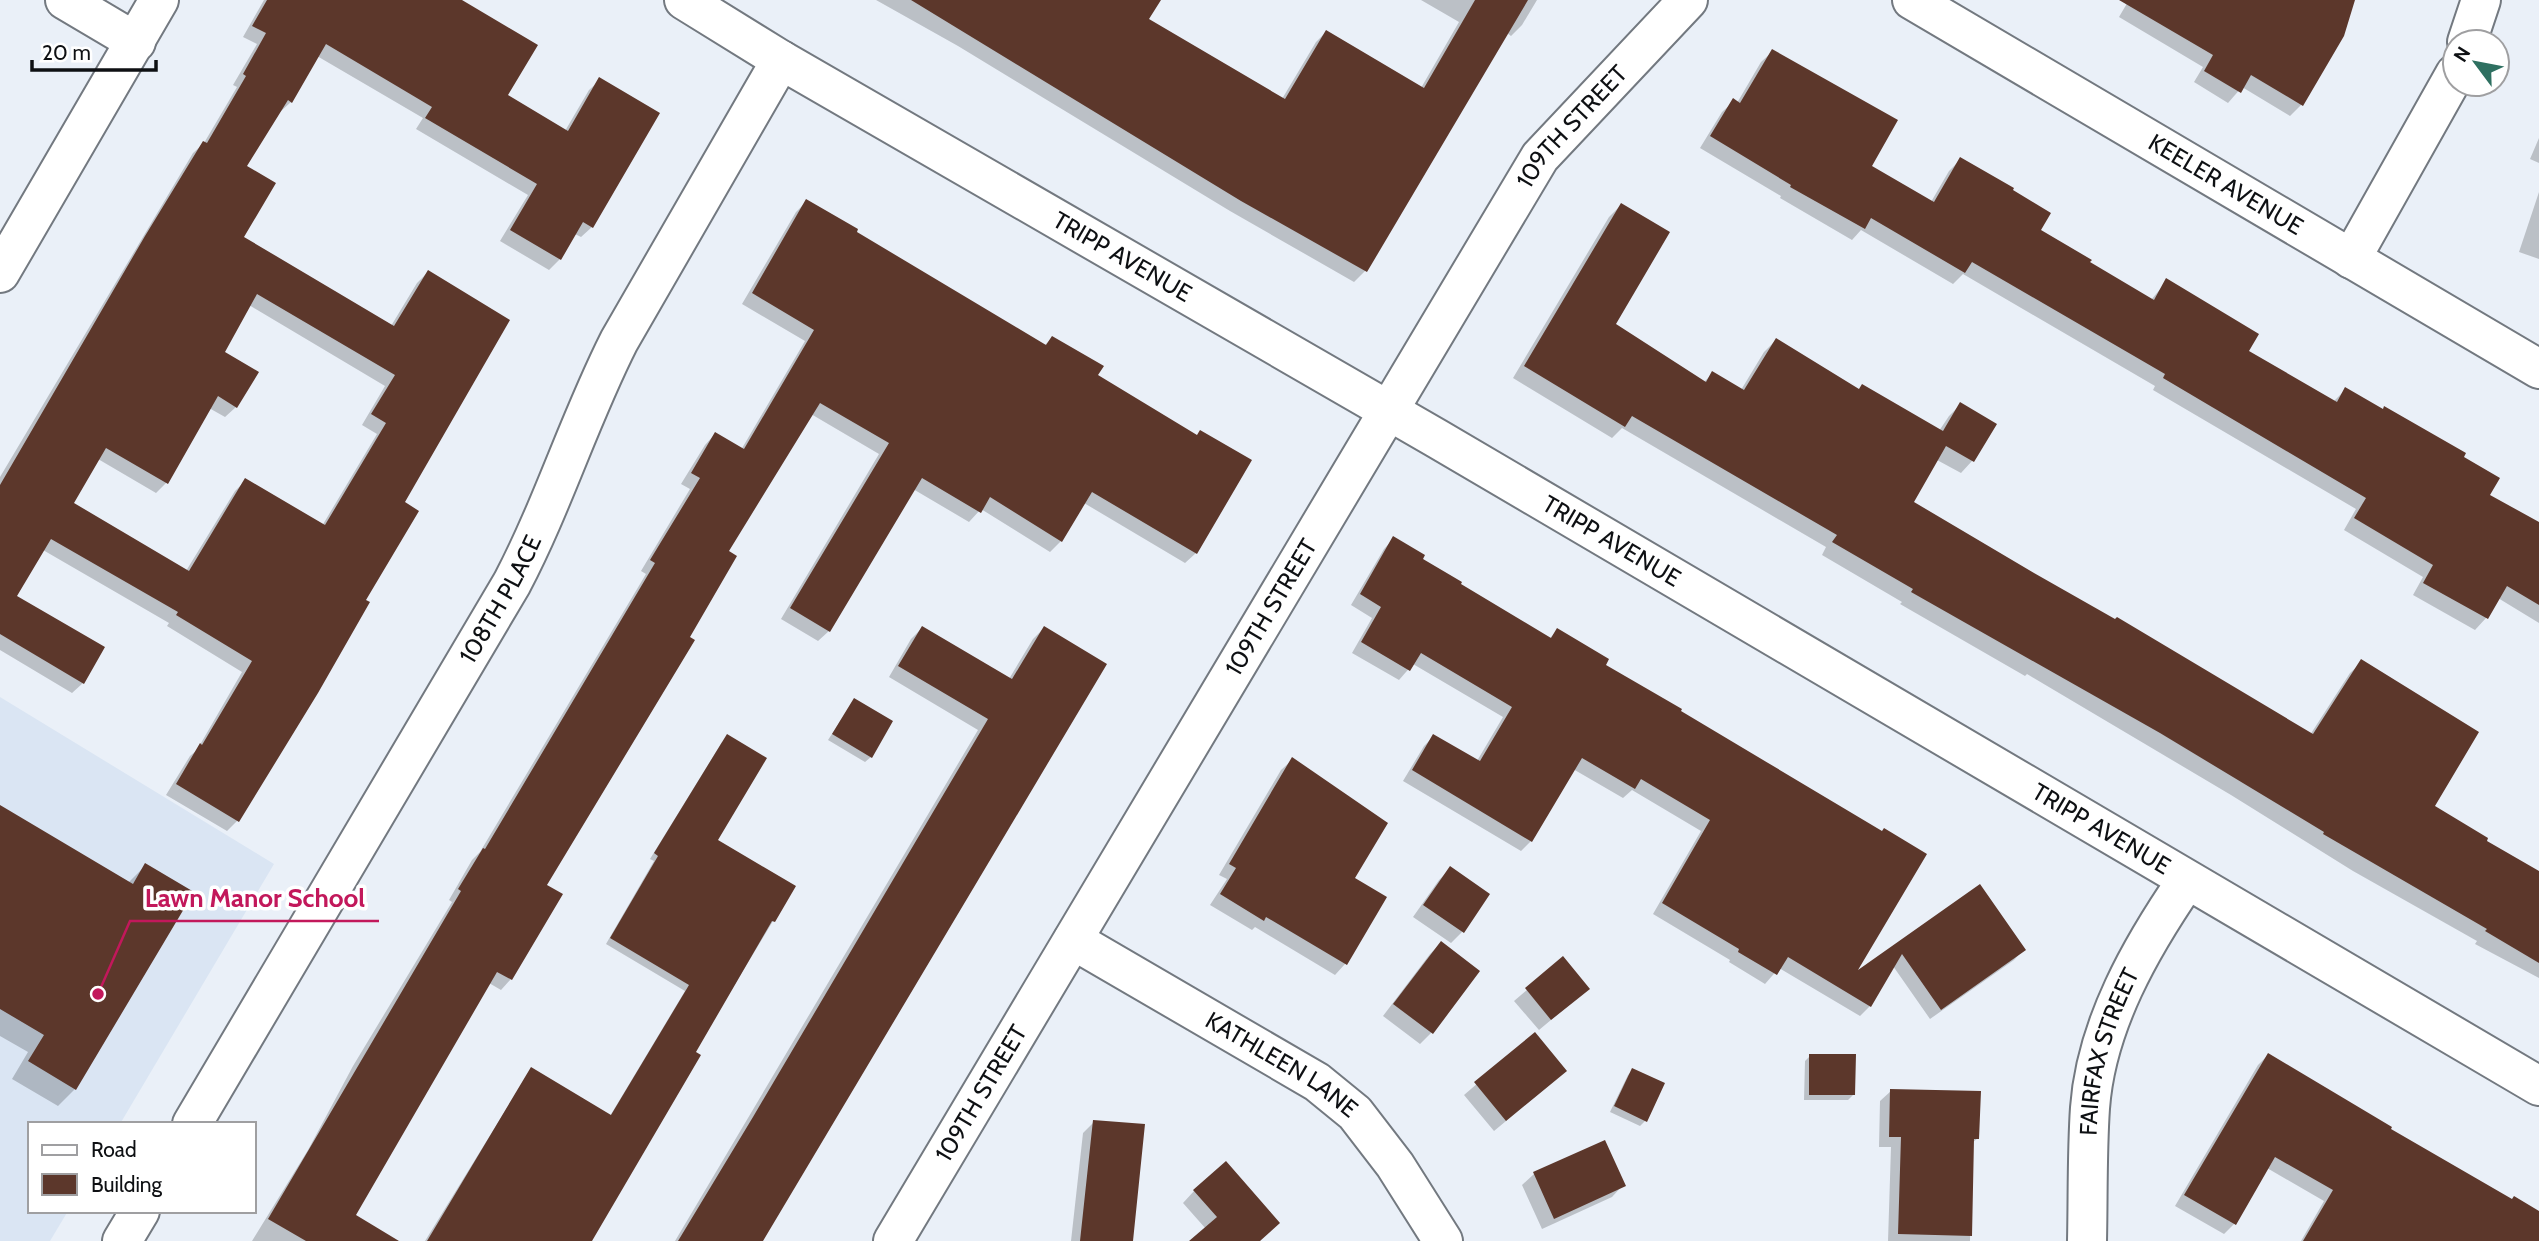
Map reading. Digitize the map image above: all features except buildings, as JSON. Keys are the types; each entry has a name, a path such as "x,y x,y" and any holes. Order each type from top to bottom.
{"street":[{"path":"65,0 136,42"},
{"path":"0,273 159,0"},
{"name":"TRIPP AVENUE","path":"684,0 781,60 1389,410 2539,1086"},
{"name":"109TH STREET","path":"893,1241 1539,157 1688,0"},
{"name":"KEELER AVENUE","path":"1912,0 2539,369"},
{"path":"2472,28 2481,0"},
{"name":"108TH PLACE","path":"193,1122 512,583 528,553 595,389 613,353 781,60"},
{"path":"2351,259 2442,98"},
{"name":"FAIRFAX STREET","path":"2087,1241 2090,1106 2104,1037 2127,982 2156,925 2187,880"},
{"name":"KATHLEEN LANE","path":"1073,940 1317,1082 1355,1113 1395,1165 1443,1241"},
{"path":"122,1241 139,1213"}],"shaded area":[{"path":"0,697 274,864 121,1122 28,1122 28,1213 67,1213 50,1241 0,1241"}],"place":[{"name":"Lawn Manor School","path":"98,994"}]}
